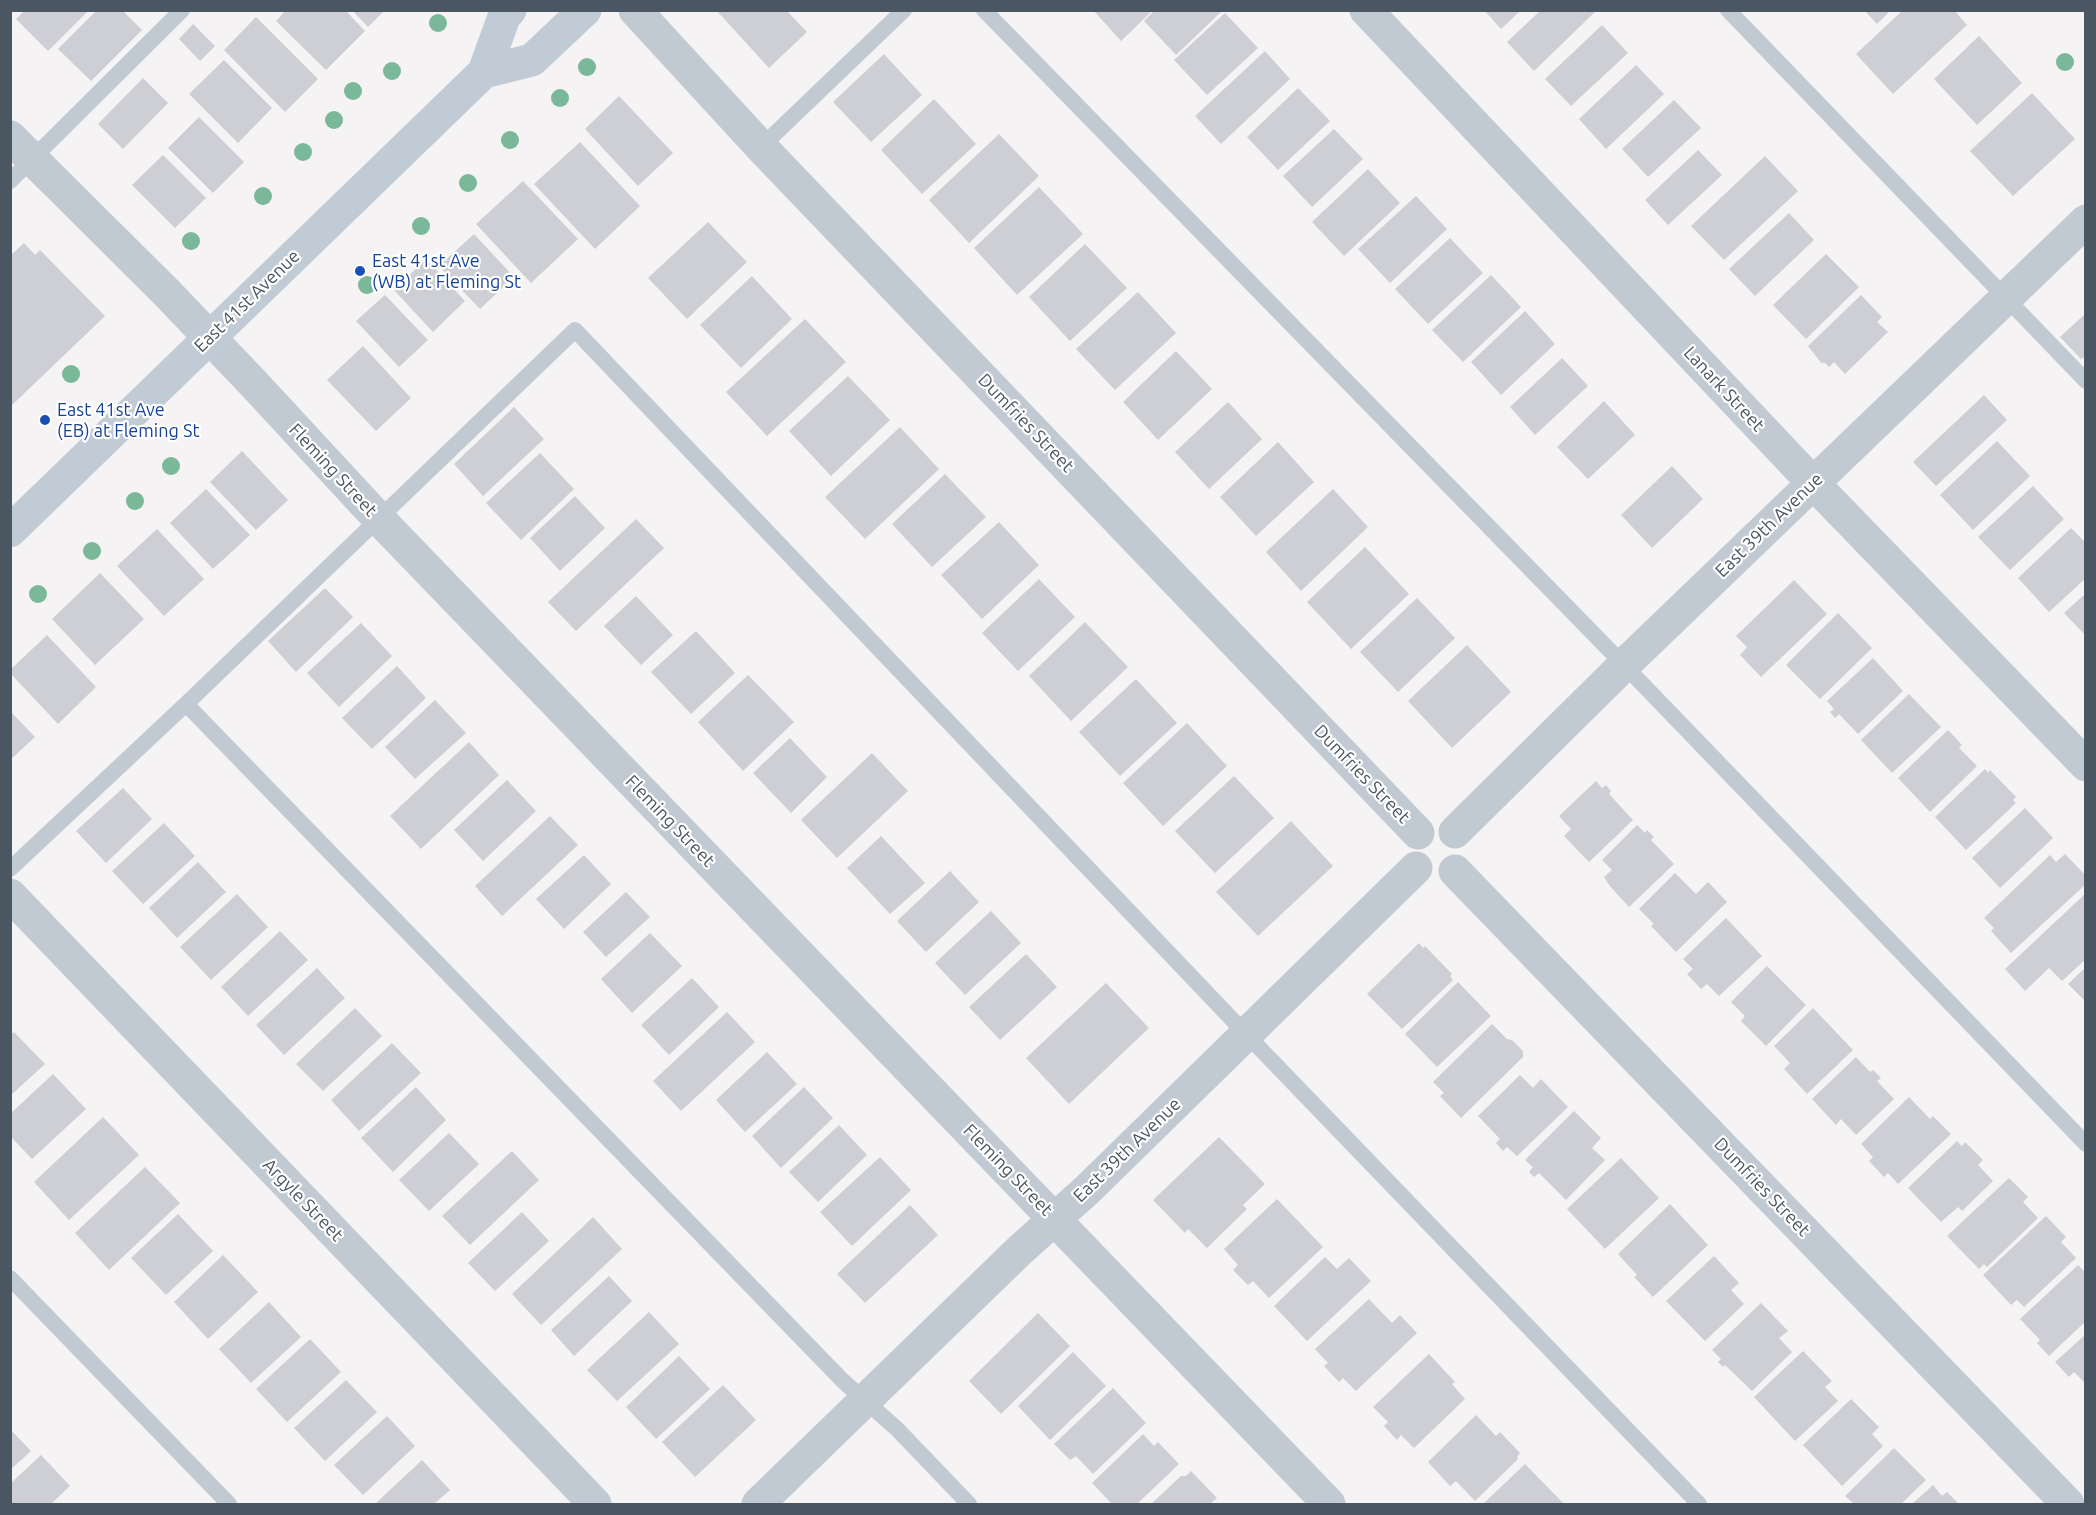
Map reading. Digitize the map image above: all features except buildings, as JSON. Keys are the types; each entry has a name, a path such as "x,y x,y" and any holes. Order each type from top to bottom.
{"main road":[{"name":"East 41st Avenue","path":"10,531 484,72 504,17 510,10"},
{"path":"484,72 532,60 585,10"}],"street":[{"name":"Dumfries Street","path":"635,10 761,147 1418,833"},
{"name":"Lanark Street","path":"1366,10 1813,483 2085,765"},
{"name":"Fleming Street","path":"18,160 167,293 379,519 1329,1504"},
{"name":"East 39th Avenue","path":"1455,831 2085,221"},
{"path":"1440,825 1455,831 1460,838 1463,856 1455,871 1448,876 1431,877 1416,868 1410,854 1418,833 1425,828 1440,825"},
{"name":"East 39th Avenue","path":"758,1504 1054,1218 1087,1190 1416,868"},
{"name":"Dumfries Street","path":"1455,871 2068,1504"},
{"name":"Argyle Street","path":"10,895 595,1504"}],"lane":[{"path":"18,160 182,10"},
{"path":"761,147 904,10"},
{"path":"984,10 1624,665 2085,1144"},
{"path":"1728,10 2085,381"},
{"path":"10,870 575,330 1246,1034 1699,1504"},
{"path":"186,704 834,1373 897,1429 969,1504"},
{"path":"10,1278 229,1504"}],"place":[{"name":"East 41st Ave (WB) at Fleming St","path":"360,271"},
{"name":"East 41st Ave (EB) at Fleming St","path":"45,420"}]}
